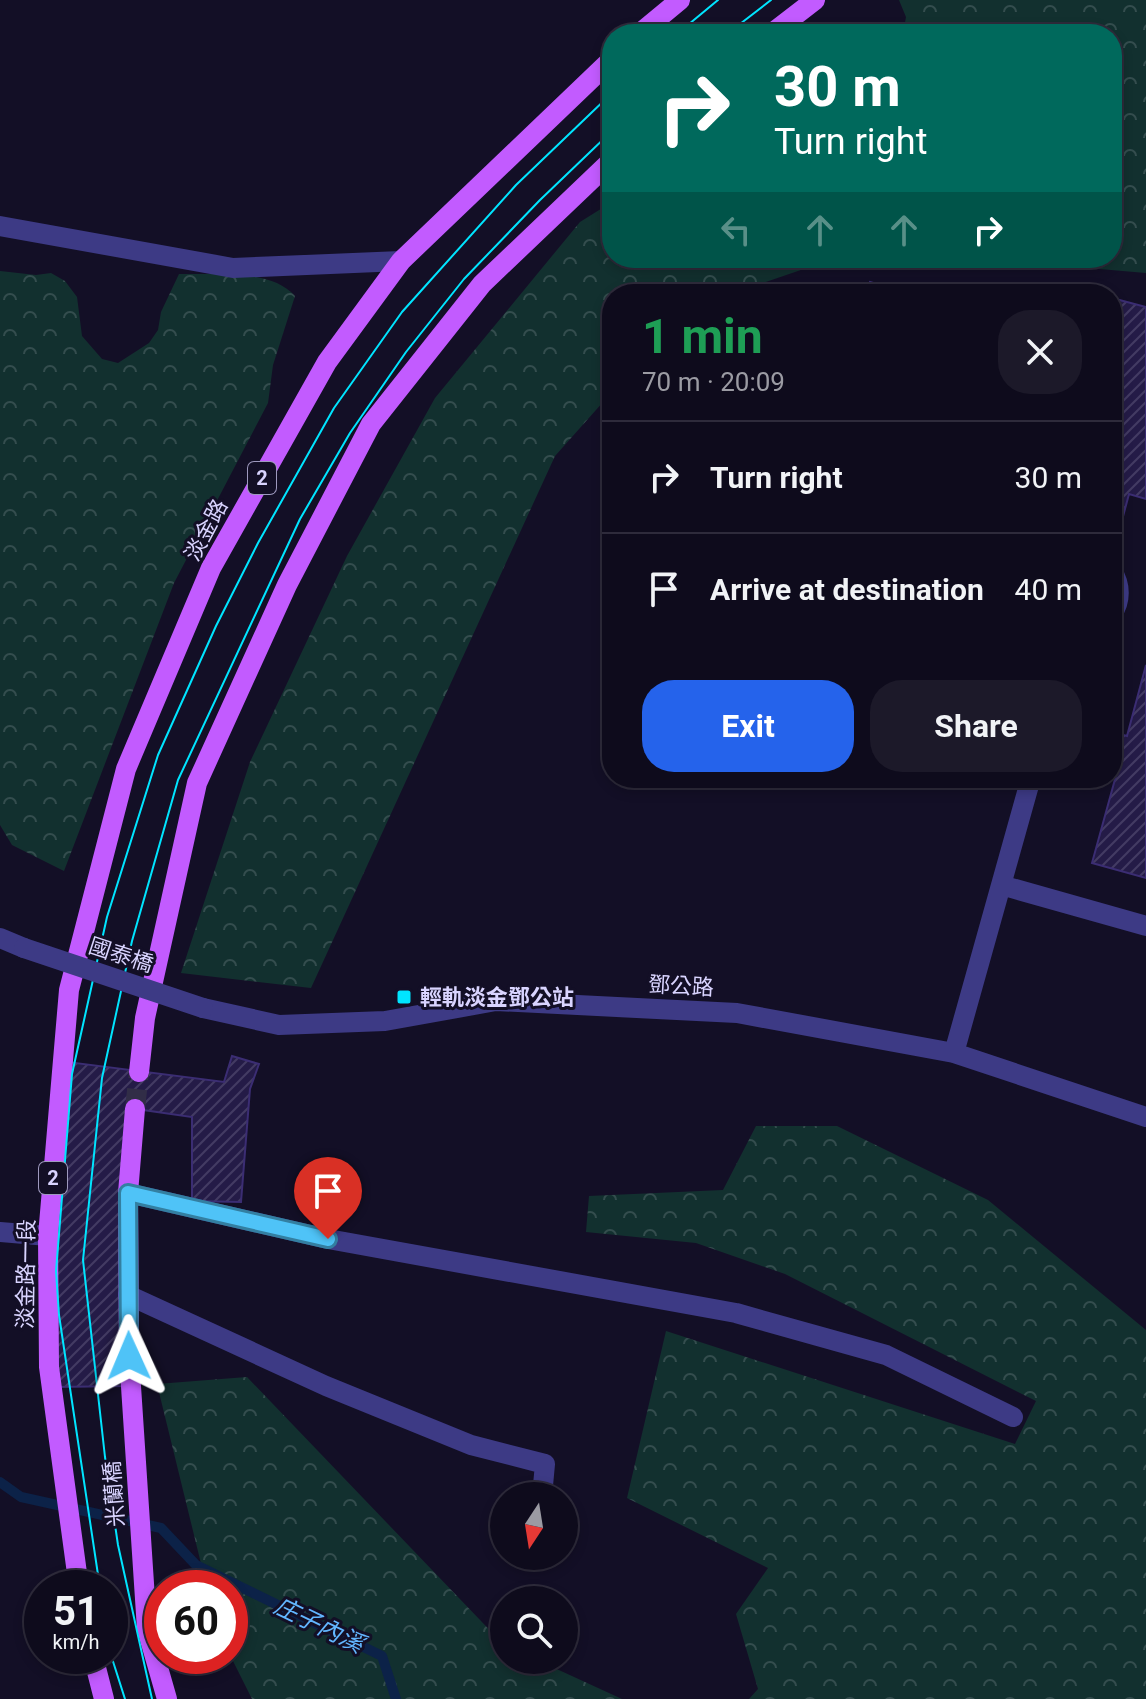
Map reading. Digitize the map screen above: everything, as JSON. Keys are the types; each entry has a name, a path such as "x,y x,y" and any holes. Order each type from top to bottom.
{"main road":[{"path":"651,24 680,0"},
{"path":"784,24 815,0"},
{"name":"淡金路","path":"69,990 126,769 211,568 327,362 401,261 602,69"},
{"path":"139,1072 145,1018 197,783 287,585 371,424 482,284 602,170"},
{"name":"淡金路一段","path":"49,1367 48,1236 69,990"},
{"path":"128,1295 128,1193 135,1109"},
{"name":"米蘭橋","path":"128,1295 129,1356 147,1629 167,1699"},
{"name":"米蘭橋","path":"49,1367 77,1570"},
{"path":"98,1674 104,1699"}],"street":[{"path":"0,226 233,268 401,261"},
{"path":"954,1053 1028,788"},
{"path":"1001,885 1146,926"},
{"name":"國泰橋","path":"0,938 203,1008"},
{"name":"鄧公路","path":"203,1008 279,1025 385,1021 496,1001 737,1013 954,1053 1146,1117"},
{"path":"128,1193 328,1239 736,1313 886,1355 1013,1417"},
{"path":"0,1232 48,1236"},
{"path":"128,1295 326,1386 428,1428 471,1445 545,1464 543,1482"}],"green space":[{"path":"899,0 1146,0 1146,273 1088,268 1122,268 1122,24 905,24 906,17"},
{"path":"602,208 602,268 807,268 759,284 602,284 602,403 555,456 311,988 181,973 250,762 347,556 435,398 580,222"},
{"path":"0,271 36,275 51,273 65,281 77,297 82,336 102,359 118,363 149,343 158,330 161,312 179,274 257,277 284,287 295,296 273,365 268,403 174,583 64,871 12,845 0,825"},
{"path":"756,1126 837,1126 988,1200 1146,1330 1146,1699 749,1699 758,1689 736,1614 768,1568 627,1498 666,1331 1015,1444 1036,1401 785,1274 696,1243 586,1232 589,1196 723,1190"},
{"path":"247,1377 490,1630 490,1674 568,1674 622,1699 252,1699 240,1674 248,1674 248,1570 203,1570 157,1384"}],"building":[{"path":"1122,301 1146,307 1146,499 1129,494 1122,520"},
{"path":"1146,665 1146,878 1092,863 1113,788 1122,788 1122,735 1127,736"},
{"path":"232,1056 259,1064 250,1089 241,1202 192,1201 192,1117 129,1108 127,1386 55,1387 52,1239 68,1062 224,1082"}],"waterway":[{"name":"庄子內溪","path":"0,1482 21,1497 161,1528 196,1565 382,1656 396,1699"}],"tunnel":[{"path":"135,1109 139,1072"}],"tram line":[{"path":"689,24 718,0"},
{"path":"740,24 771,0"},
{"path":"97,1570 59,1315 56,1271 72,1074 107,917 158,755 216,626 258,543 334,408 402,312 516,185 602,103"},
{"path":"152,1699 118,1545 83,1260 102,1078 132,941 178,780 300,519 350,433 406,352 464,279 602,141"},
{"path":"117,1674 125,1699"}],"place":[{"name":"輕軌淡金鄧公站","path":"404,997"}],"route":[{"path":"129,1356 128,1193 328,1239"}]}
